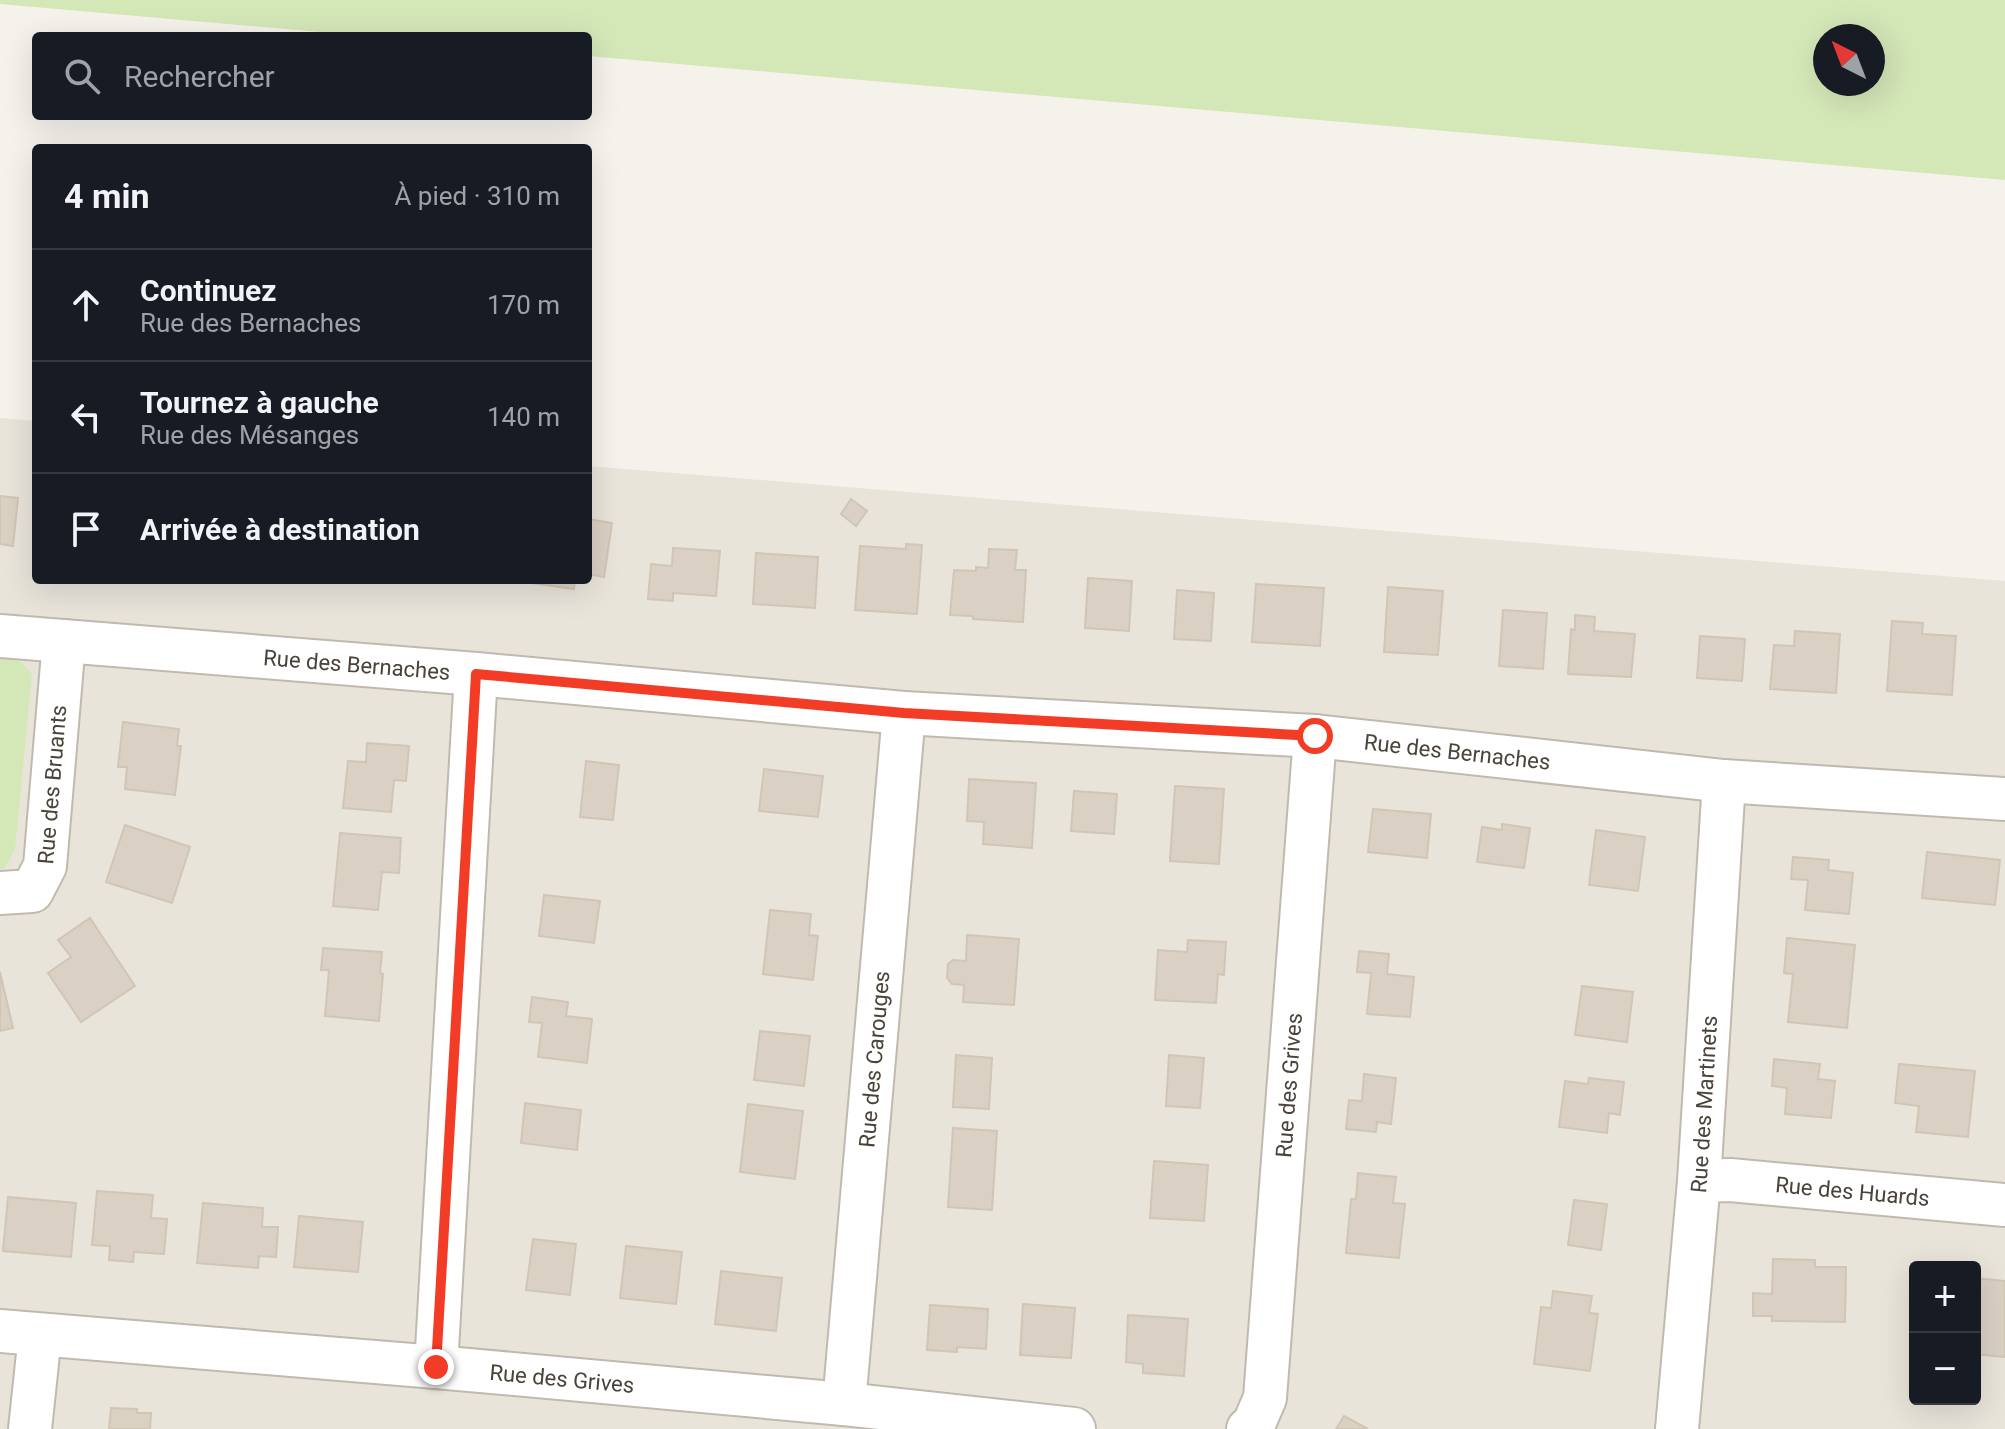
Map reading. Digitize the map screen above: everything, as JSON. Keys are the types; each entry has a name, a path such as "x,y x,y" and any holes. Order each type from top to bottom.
{"street":[{"name":"Rue des Bernaches","path":"0,636 476,674 904,713 1315,736 1724,781 2005,799"},
{"name":"Rue des Bruants","path":"0,893 32,891 45,866 64,641"},
{"path":"436,1367 476,674"},
{"name":"Rue des Carouges","path":"844,1404 904,713"},
{"name":"Rue des Grives","path":"1248,1429 1253,1426 1265,1398 1315,736"},
{"name":"Rue des Martinets","path":"1677,1429 1699,1181 1724,781"},
{"name":"Rue des Huards","path":"1699,1181 1730,1180 2005,1205"},
{"path":"20,1333 30,1429"},
{"name":"Rue des Grives","path":"20,1333 844,1404 1074,1429"}],"shaded area":[{"path":"0,418 32,421 32,584 592,584 592,466 2005,581 2005,1429 0,1429"}],"green space":[{"path":"0,0 2005,0 2005,180 592,56 592,32 320,32 0,4"},
{"path":"0,656 21,662 32,674 15,849 4,869 0,869"}],"building":[{"path":"0,496 18,498 13,546 0,544"},
{"path":"851,499 867,511 856,526 841,514"},
{"path":"592,520 612,523 604,577 592,575"},
{"path":"906,544 922,545 917,614 855,610 860,546 906,549"},
{"path":"673,548 720,551 716,596 673,593 673,601 648,599 651,564 672,566"},
{"path":"989,549 1017,550 1015,570 1026,570 1023,622 950,615 954,570 988,568"},
{"path":"756,553 818,557 815,608 753,604"},
{"path":"1088,578 1132,581 1129,631 1085,628"},
{"path":"538,584 575,584 574,589"},
{"path":"1256,584 1324,588 1320,646 1252,642"},
{"path":"1388,587 1443,591 1438,655 1384,652"},
{"path":"1177,590 1214,593 1211,641 1174,639"},
{"path":"1503,610 1547,613 1543,669 1499,666"},
{"path":"1575,615 1595,617 1594,631 1635,634 1631,677 1568,674"},
{"path":"1892,621 1923,623 1922,634 1956,636 1952,695 1887,691"},
{"path":"1795,631 1840,634 1836,693 1770,689 1774,645 1794,646"},
{"path":"1700,636 1745,639 1742,681 1697,678"},
{"path":"123,722 179,729 177,746 181,746 175,795 125,789 127,767 118,767"},
{"path":"367,743 409,746 406,781 394,780 391,812 343,808 348,761 366,762"},
{"path":"586,761 619,765 613,820 580,817"},
{"path":"764,769 823,776 818,817 759,811"},
{"path":"969,779 1036,783 1032,848 983,844 984,822 967,821"},
{"path":"1175,786 1224,789 1219,864 1170,861"},
{"path":"1074,791 1117,794 1114,834 1071,831"},
{"path":"1373,809 1431,814 1427,858 1368,852"},
{"path":"1502,824 1530,828 1524,868 1477,862 1482,827 1502,830"},
{"path":"125,825 190,847 172,903 106,882"},
{"path":"1596,830 1645,837 1638,891 1589,885"},
{"path":"340,833 401,838 399,873 382,872 378,910 333,906"},
{"path":"1927,852 2000,860 1995,905 1922,898"},
{"path":"1793,857 1829,860 1828,870 1853,873 1849,914 1805,910 1808,880 1791,879"},
{"path":"544,895 600,901 594,943 539,936"},
{"path":"770,910 811,914 809,935 818,936 813,980 763,974"},
{"path":"90,918 135,986 81,1022 48,973 71,957 58,940"},
{"path":"967,935 1019,939 1014,1005 963,1002 964,985 952,984 947,978 948,964 953,960 966,961"},
{"path":"1787,938 1855,945 1847,1028 1788,1022 1793,974 1784,973"},
{"path":"1188,940 1226,942 1224,975 1218,974 1216,1003 1155,1000 1158,950 1187,952"},
{"path":"323,948 382,952 379,1021 325,1016 329,970 321,970"},
{"path":"1359,951 1389,954 1387,974 1414,977 1410,1017 1367,1014 1371,973 1357,972"},
{"path":"0,972 13,1028 0,1031"},
{"path":"1582,986 1633,992 1627,1042 1575,1035"},
{"path":"532,997 568,1002 566,1016 592,1019 587,1063 538,1057 542,1023 529,1022"},
{"path":"760,1031 810,1036 804,1086 754,1080"},
{"path":"956,1055 992,1058 989,1109 953,1107"},
{"path":"1169,1055 1204,1058 1200,1108 1166,1106"},
{"path":"1774,1059 1820,1064 1818,1079 1835,1081 1831,1118 1785,1114 1787,1088 1772,1086"},
{"path":"1899,1064 1975,1071 1968,1137 1916,1132 1919,1106 1895,1103"},
{"path":"1364,1074 1396,1078 1391,1124 1377,1122 1376,1132 1346,1129 1349,1100 1362,1101"},
{"path":"1589,1078 1624,1082 1620,1115 1609,1113 1607,1133 1559,1127 1565,1081 1588,1084"},
{"path":"525,1103 581,1110 577,1150 521,1143"},
{"path":"748,1104 803,1111 795,1179 740,1172"},
{"path":"953,1128 997,1131 992,1210 948,1207"},
{"path":"1154,1161 1208,1165 1204,1221 1150,1218"},
{"path":"1358,1173 1396,1177 1393,1203 1405,1204 1399,1258 1346,1253 1351,1199 1356,1199"},
{"path":"97,1191 153,1195 151,1218 167,1219 164,1254 134,1252 133,1262 109,1260 110,1246 92,1245"},
{"path":"8,1197 76,1203 71,1257 3,1251"},
{"path":"1574,1200 1607,1204 1601,1250 1568,1245"},
{"path":"203,1203 263,1208 262,1227 278,1227 276,1257 259,1256 258,1268 197,1263"},
{"path":"299,1216 363,1222 358,1272 294,1267"},
{"path":"533,1239 576,1244 570,1295 526,1290"},
{"path":"626,1246 682,1252 676,1304 620,1298"},
{"path":"1773,1259 1815,1260 1815,1267 1846,1267 1845,1322 1772,1321 1772,1316 1753,1316 1753,1293 1772,1294"},
{"path":"721,1271 782,1278 776,1331 715,1324"},
{"path":"1981,1279 2005,1281 2005,1357 1981,1355"},
{"path":"1553,1291 1592,1296 1589,1313 1598,1314 1590,1371 1534,1364 1541,1307 1551,1308"},
{"path":"1023,1304 1075,1308 1071,1358 1020,1355"},
{"path":"930,1305 988,1309 986,1349 957,1347 957,1352 927,1350"},
{"path":"1128,1315 1188,1319 1184,1376 1143,1373 1143,1364 1126,1362"},
{"path":"111,1408 151,1413 150,1429 109,1429"},
{"path":"1344,1416 1368,1429 1336,1429"}],"route":[{"path":"436,1367 476,674 904,713 1315,736"}]}
